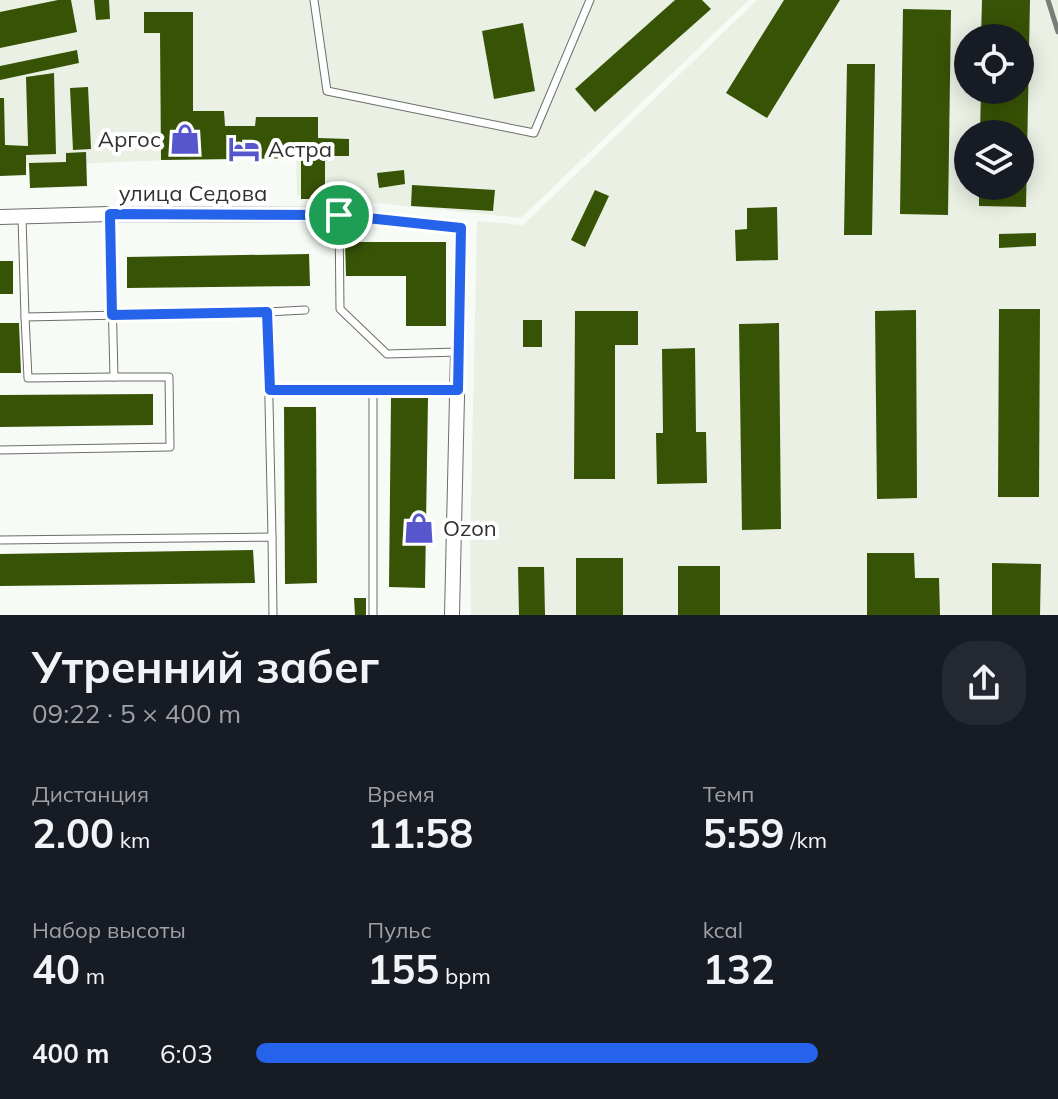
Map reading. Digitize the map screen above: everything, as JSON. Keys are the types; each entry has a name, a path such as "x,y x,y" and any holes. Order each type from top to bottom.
{"street":[{"name":"улица Седова","path":"0,217 339,215"},
{"path":"452,615 458,352"}],"lane":[{"path":"314,0 327,91 534,133 590,0"},
{"path":"110,214 114,377"},
{"path":"339,215 461,228 458,352 387,354 340,309 339,215"},
{"path":"0,450 170,447 169,377 28,378 22,217"},
{"path":"25,317 305,310"},
{"path":"267,312 273,615"},
{"path":"270,390 458,390"},
{"path":"373,391 373,615"},
{"path":"0,540 272,537"}],"shaded area":[{"path":"0,0 749,0 521,218 297,195 296,155 0,167"},
{"path":"757,0 1058,0 1058,615 471,615 477,221 523,225"}],"building":[{"path":"71,0 77,32 0,48 0,12"},
{"path":"94,0 109,0 110,19 96,20"},
{"path":"675,0 702,0 711,9 595,112 575,89"},
{"path":"784,0 840,0 767,118 726,93"},
{"path":"982,0 1030,0 1030,24 981,24"},
{"path":"903,9 951,10 948,215 900,214"},
{"path":"144,12 193,12 193,111 224,111 225,126 255,126 256,117 318,117 318,138 349,139 349,156 330,156 330,161 325,161 325,199 301,199 301,158 161,160 160,33 144,33"},
{"path":"523,23 535,91 494,99 482,31"},
{"path":"77,50 79,63 0,80 0,66"},
{"path":"847,64 875,64 872,235 844,235"},
{"path":"54,73 56,154 26,155 26,175 0,176 0,98 4,98 5,145 28,146 26,77"},
{"path":"88,87 91,149 73,150 70,88"},
{"path":"981,104 1028,104 1028,120 980,120"},
{"path":"86,152 87,186 30,188 29,163 66,162 66,153"},
{"path":"404,170 405,184 379,188 377,173"},
{"path":"412,185 495,190 493,211 411,206"},
{"path":"595,190 609,196 585,247 571,240"},
{"path":"979,200 1026,200 1026,207 979,206"},
{"path":"777,207 778,260 736,261 735,230 747,229 747,208"},
{"path":"1036,233 1036,246 999,248 999,234"},
{"path":"345,242 446,242 446,326 406,326 406,276 346,276"},
{"path":"309,254 310,286 127,288 127,257"},
{"path":"0,261 13,261 13,294 0,294"},
{"path":"999,309 1040,309 1039,497 998,497"},
{"path":"916,310 917,498 877,499 875,311"},
{"path":"575,311 638,311 638,345 615,345 615,479 574,479"},
{"path":"523,320 542,320 542,347 523,347"},
{"path":"0,323 19,323 21,373 0,373"},
{"path":"779,323 781,529 742,530 739,324"},
{"path":"695,348 696,432 706,432 707,483 657,484 656,433 663,433 662,349"},
{"path":"153,394 153,425 0,427 0,395"},
{"path":"391,398 428,398 425,588 389,587"},
{"path":"284,407 316,407 317,583 285,584"},
{"path":"253,550 255,583 0,586 0,554"},
{"path":"867,553 914,553 915,578 939,578 940,615 867,615"},
{"path":"576,558 623,558 623,615 576,615"},
{"path":"992,563 1041,564 1040,615 992,615"},
{"path":"678,566 720,566 720,615 678,615"},
{"path":"518,567 544,567 545,615 519,615"},
{"path":"354,598 366,598 366,615 355,615"}],"railway":[{"path":"1048,0 1058,32"}],"place":[{"name":"Аргос","path":"185,139"},
{"name":"Астра","path":"244,149"},
{"name":"Ozon","path":"419,528"}],"route":[{"path":"110,214 339,215 461,228 458,390 270,390 267,312 112,315 110,214"}]}
